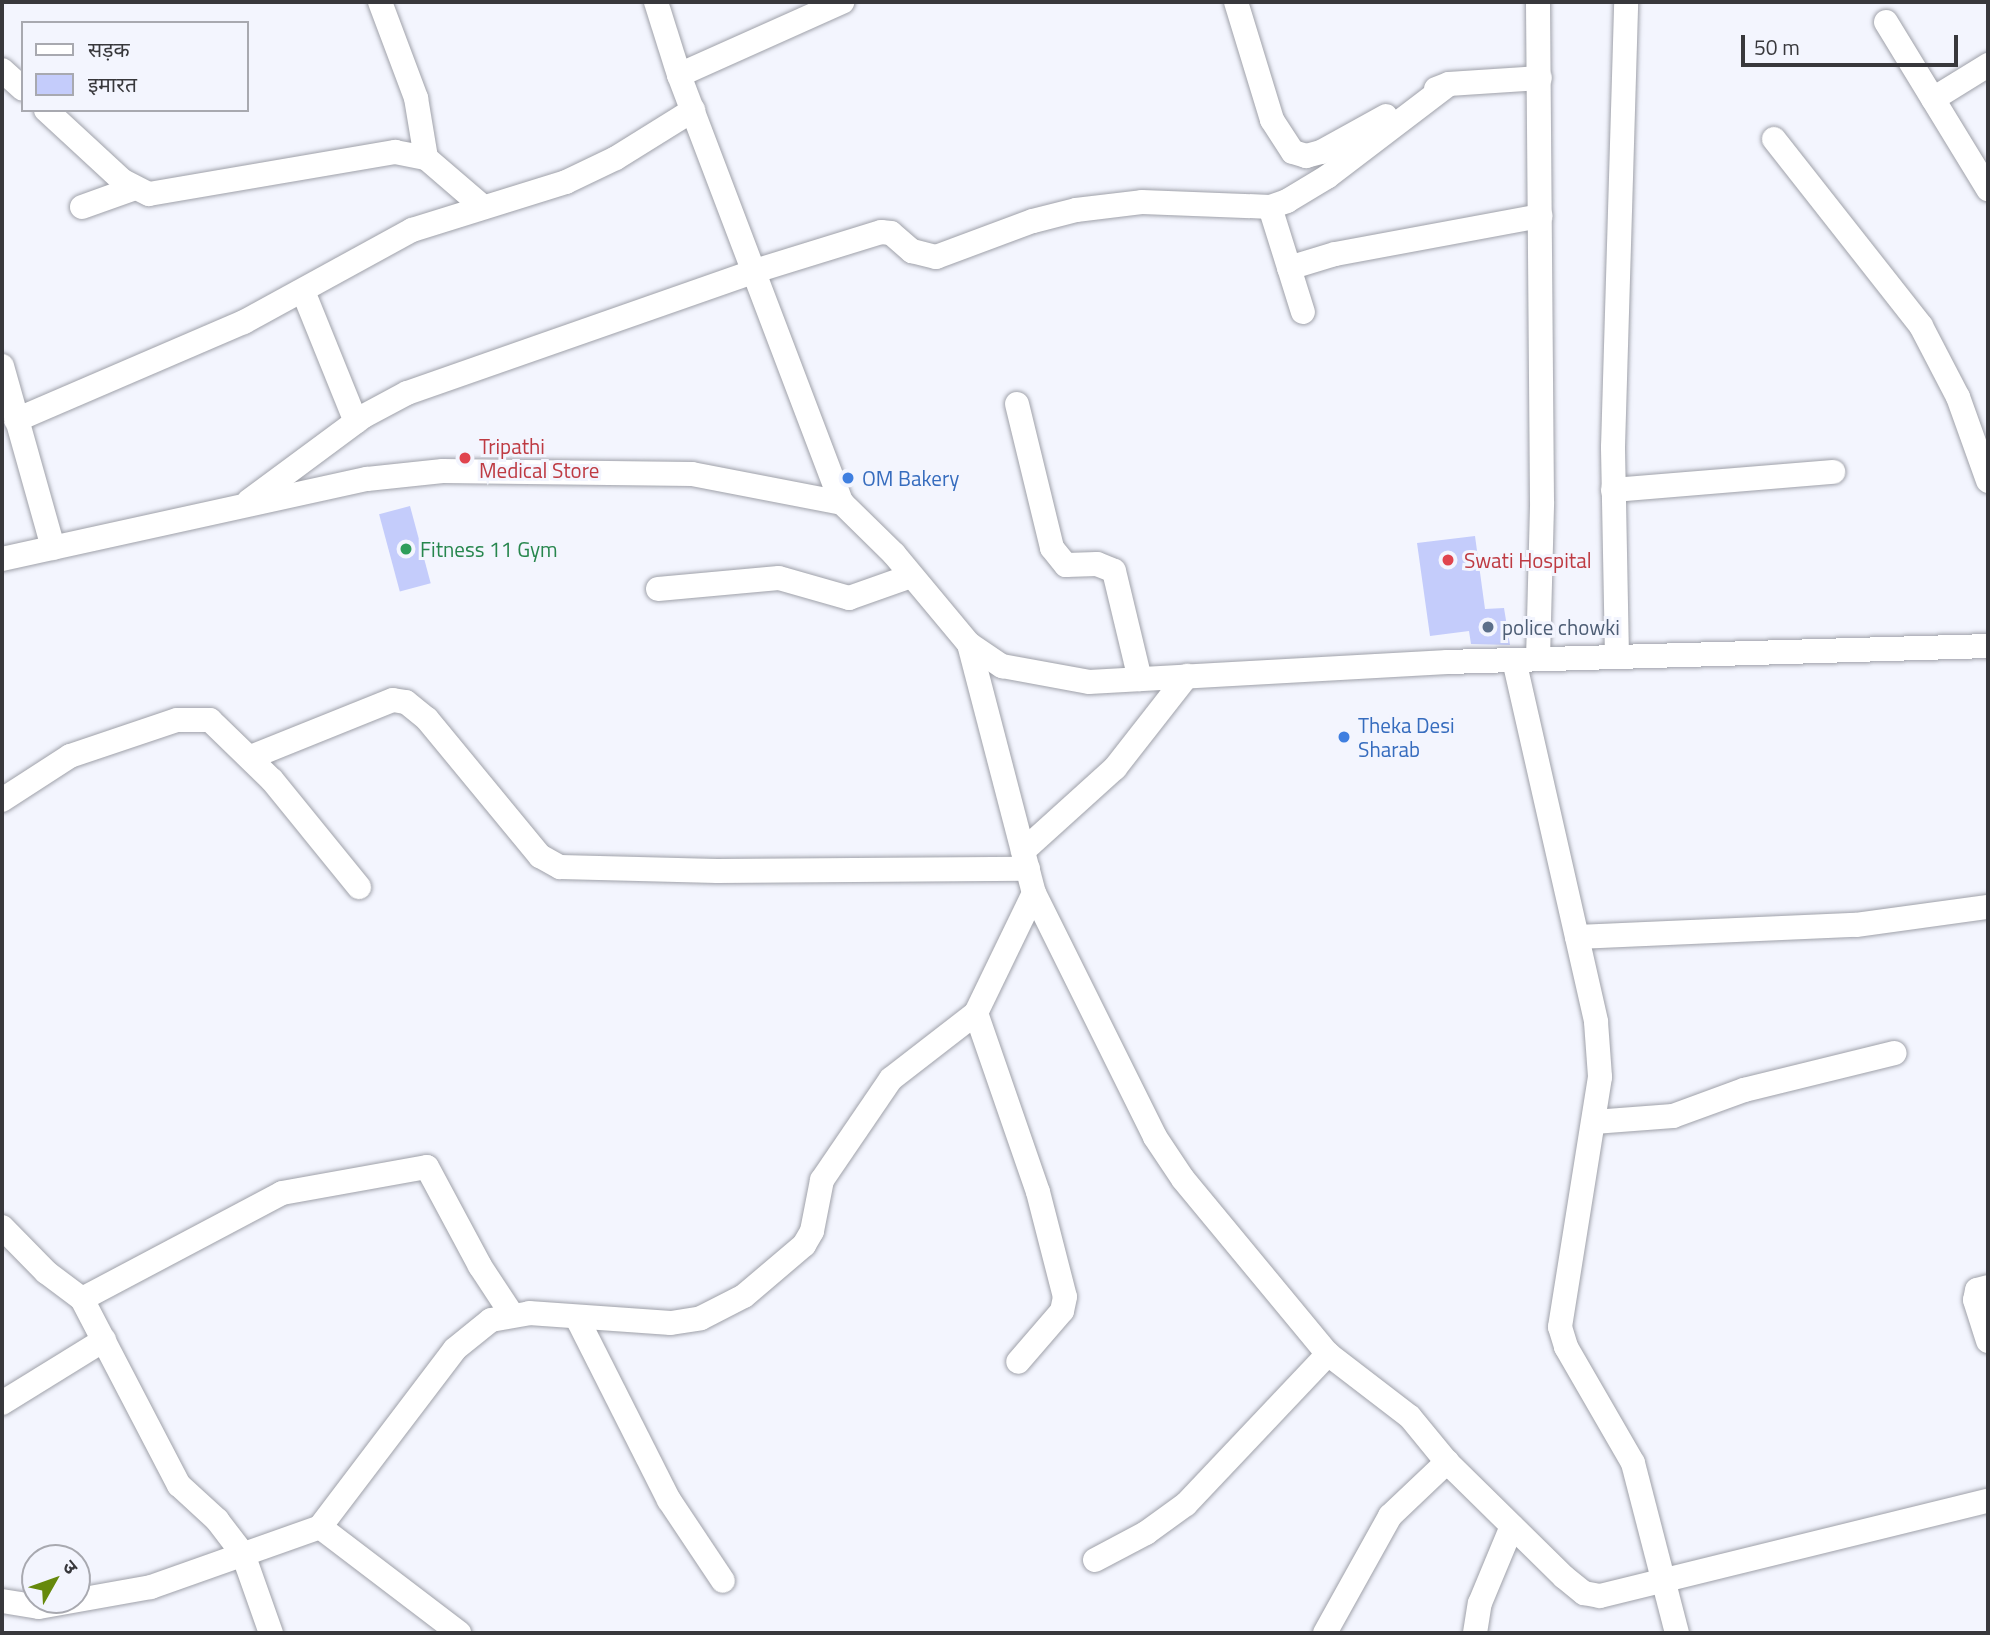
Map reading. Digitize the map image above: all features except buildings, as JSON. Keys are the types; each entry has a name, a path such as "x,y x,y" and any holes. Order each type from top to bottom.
{"street":[{"path":"380,2 416,98 426,158"},
{"path":"656,2 680,75 842,503 970,644 1002,666 1031,674 1089,682 1526,659 1988,646"},
{"path":"680,75 842,2"},
{"path":"1236,2 1272,120 1293,152 1306,156 1321,152 1449,84 1540,78"},
{"path":"1538,2 1541,216 1526,659 1577,937 1596,1022 1600,1077 1560,1327 1566,1347 1633,1463 1677,1633"},
{"path":"1617,657 1613,491 1626,2"},
{"path":"1886,22 1988,189"},
{"path":"1933,99 1988,65"},
{"path":"2,70 21,87"},
{"path":"243,506 356,422 407,393 755,271 881,232 891,233 912,251 936,257 1033,221 1076,210 1142,202 1270,207 1299,195 1326,177 1449,84"},
{"path":"16,420 244,322 412,230 587,173 693,110"},
{"path":"48,112 135,188 149,194 395,152 426,158 483,207"},
{"path":"1774,139 1921,326 1958,397 1988,481"},
{"path":"82,207 135,188"},
{"path":"1270,207 1303,313"},
{"path":"1289,268 1335,254 1541,216"},
{"path":"303,291 356,422"},
{"path":"2,370 53,548"},
{"path":"1017,404 1052,548 1066,565 1097,565 1114,571 1140,679"},
{"path":"2,559 367,479 443,471 692,474 842,503"},
{"path":"1613,491 1833,472"},
{"path":"659,589 779,578 849,598 911,576"},
{"path":"970,644 1034,893 1155,1138 1183,1178 1328,1354 1410,1417 1447,1461 1584,1593 1600,1596 1662,1577 1988,1501"},
{"path":"251,757 393,700 406,702 427,719 540,856 560,867 718,871 1025,860 1115,768 1187,676"},
{"path":"2,800 70,756 177,720 210,720 251,757 359,887"},
{"path":"2,1601 39,1607 151,1587 320,1527 455,1349 473,1331 511,1313 671,1323 701,1318 744,1296 804,1245 812,1231 822,1180 891,1079 909,1061 976,1013 1034,893"},
{"path":"1577,937 1856,925 1988,907"},
{"path":"976,1013 1038,1192 1065,1297 1062,1311 1018,1362"},
{"path":"1594,1122 1674,1116 1744,1090 1895,1053"},
{"path":"82,1299 282,1193 427,1167 480,1266 511,1313"},
{"path":"2,1227 46,1272 82,1299 179,1485 217,1520 243,1554 271,1633"},
{"path":"1988,1287 1977,1290 1975,1300 1988,1341"},
{"path":"577,1318 669,1500 723,1581"},
{"path":"2,1403 104,1340"},
{"path":"1095,1560 1146,1533 1186,1504 1328,1354"},
{"path":"1325,1633 1390,1516 1447,1461"},
{"path":"1475,1633 1480,1603 1512,1526"},
{"path":"320,1527 459,1633"}],"place":[{"name":"Tripathi Medical Store","path":"465,458"},
{"name":"OM Bakery","path":"848,478"},
{"name":"Fitness 11 Gym","path":"406,549"},
{"name":"Swati Hospital","path":"1448,560"},
{"name":"police chowki","path":"1488,627"},
{"name":"Theka Desi Sharab","path":"1344,737"}]}
